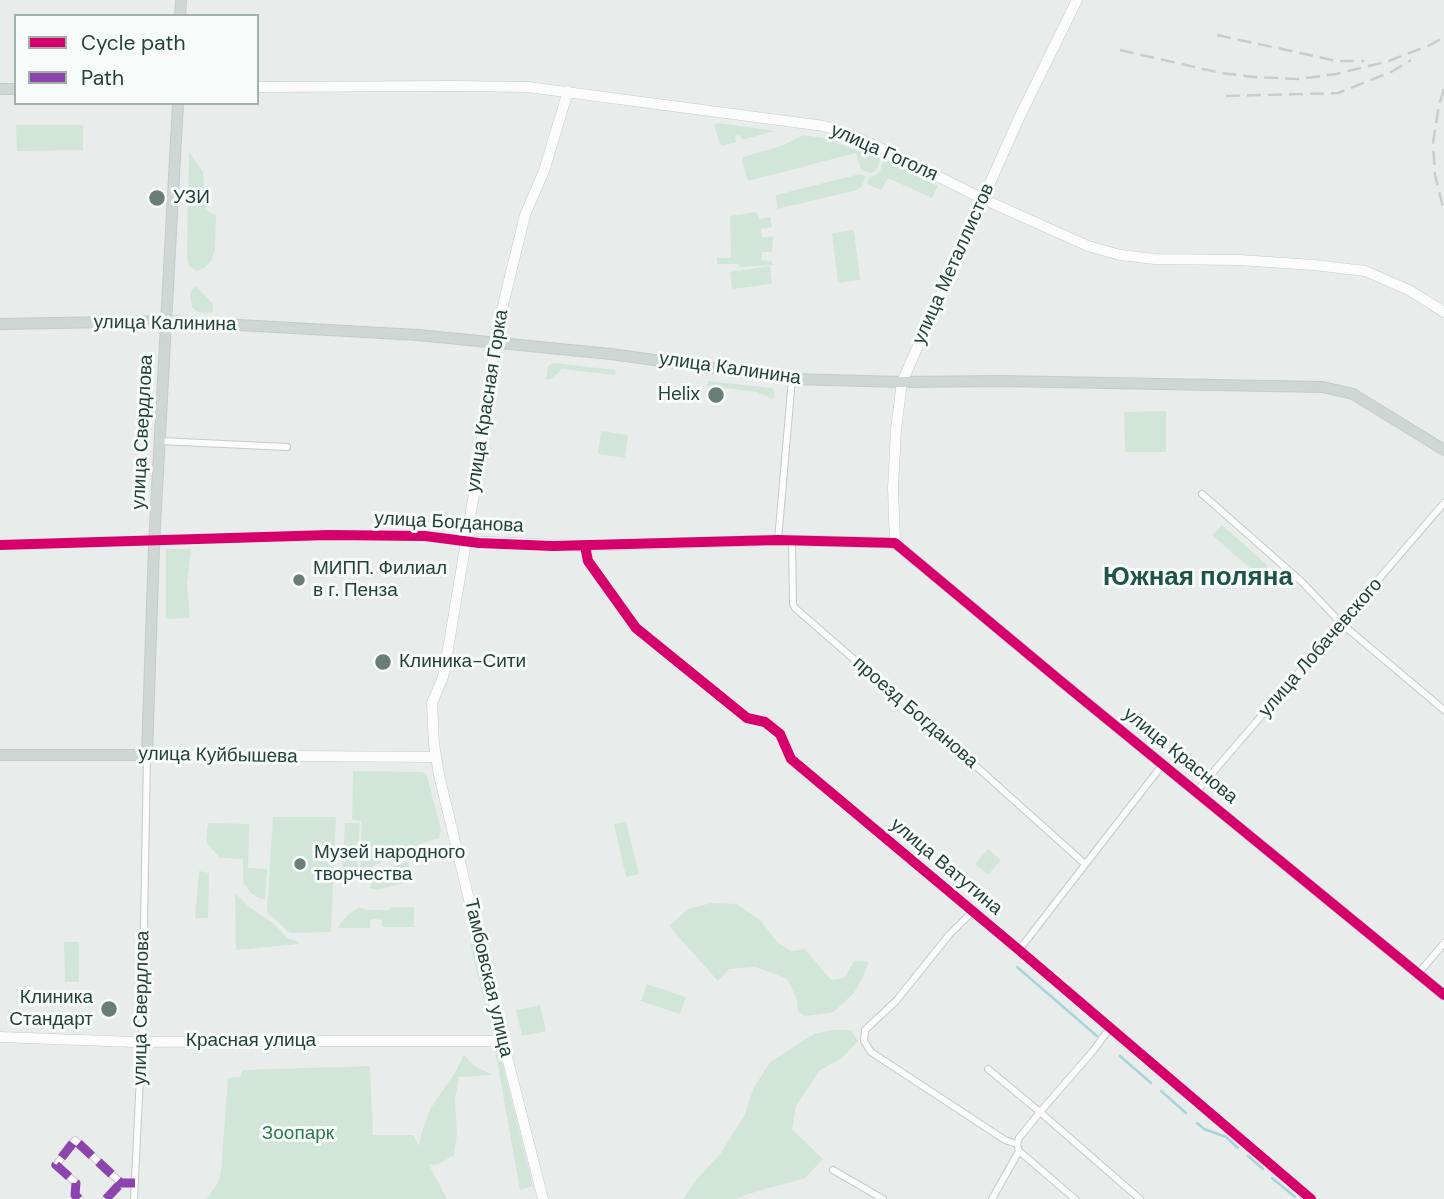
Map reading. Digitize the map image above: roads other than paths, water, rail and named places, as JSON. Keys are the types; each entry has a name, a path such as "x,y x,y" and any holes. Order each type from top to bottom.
{"main road":[{"name":"улица Металлистов","path":"895,543 893,488 902,382 1018,120 1077,0"},
{"name":"улица Гоголя","path":"259,87 528,87 824,127 876,146 983,199 1088,246 1120,255 1155,259 1239,260 1365,271 1409,290 1444,312"},
{"name":"улица Красная Горка","path":"436,757 432,701 443,677 477,476 495,342 525,215 544,171 568,91"},
{"name":"улица Свердлова","path":"147,755 154,541 178,105"},
{"name":"улица Калинина","path":"0,324 167,321 418,335 645,358 792,379 1324,387 1353,394 1444,450"},
{"name":"улица Богданова","path":"465,541 585,546 778,540 895,543"},
{"name":"улица Краснова","path":"895,543 1444,995"},
{"name":"улица Куйбышева","path":"0,755 436,757"},
{"name":"Тамбовская улица","path":"436,757 543,1199"},
{"name":"Красная улица","path":"0,1037 142,1042 503,1041"}],"street":[{"path":"778,540 792,379"},
{"path":"160,441 287,447"},
{"path":"1202,494 1302,582 1342,624 1444,710"},
{"name":"улица Лобачевского","path":"1196,792 1444,503"},
{"name":"улица Богданова","path":"0,545 329,535 425,537 465,541"},
{"name":"проезд Богданова","path":"792,540 795,608 1085,864"},
{"name":"улица Ватутина","path":"585,546 588,561 636,628 747,718 765,722 780,734 791,760 1311,1199"},
{"name":"улица Свердлова","path":"134,1199 142,1042 147,755"},
{"name":"улица Краснова","path":"1019,950 1163,764"},
{"path":"972,912 949,935 896,1001 865,1030 864,1041 871,1052 1018,1147 1075,1199"},
{"path":"1418,974 1444,943"},
{"path":"992,1199 1018,1147 1019,1138 1110,1028"},
{"path":"988,1069 1140,1199"},
{"path":"79,1199 75,1195 76,1183 56,1165 75,1140 121,1183 135,1183"},
{"path":"833,1170 883,1199"},
{"path":"106,1199 121,1183"}],"waterway":[{"path":"1017,967 1097,1036"},
{"path":"1120,1056 1151,1083"},
{"path":"1161,1091 1186,1113"},
{"path":"1197,1123 1204,1129 1226,1137 1238,1148"},
{"path":"1248,1156 1263,1169"},
{"path":"1272,1178 1295,1197"}],"railway":[{"path":"1217,35 1337,61 1364,61"},
{"path":"1120,50 1221,73 1299,79 1336,74 1389,61 1444,37"},
{"path":"1226,96 1338,93 1391,72 1411,60"},
{"path":"1444,89 1433,143 1435,175 1444,211"}],"place":[{"name":"УЗИ","path":"157,198"},
{"name":"Helix","path":"716,395"},
{"name":"МИПП. Филиал в г. Пенза","path":"299,580"},
{"name":"Клиника-Сити","path":"383,662"},
{"name":"Музей народного творчества","path":"300,864"},
{"name":"Клиника Стандарт","path":"109,1009"}],"district":[{"name":"Южная поляна","path":"1198,578"}],"park label":[{"name":"Зоопарк","path":"298,1134"}]}
